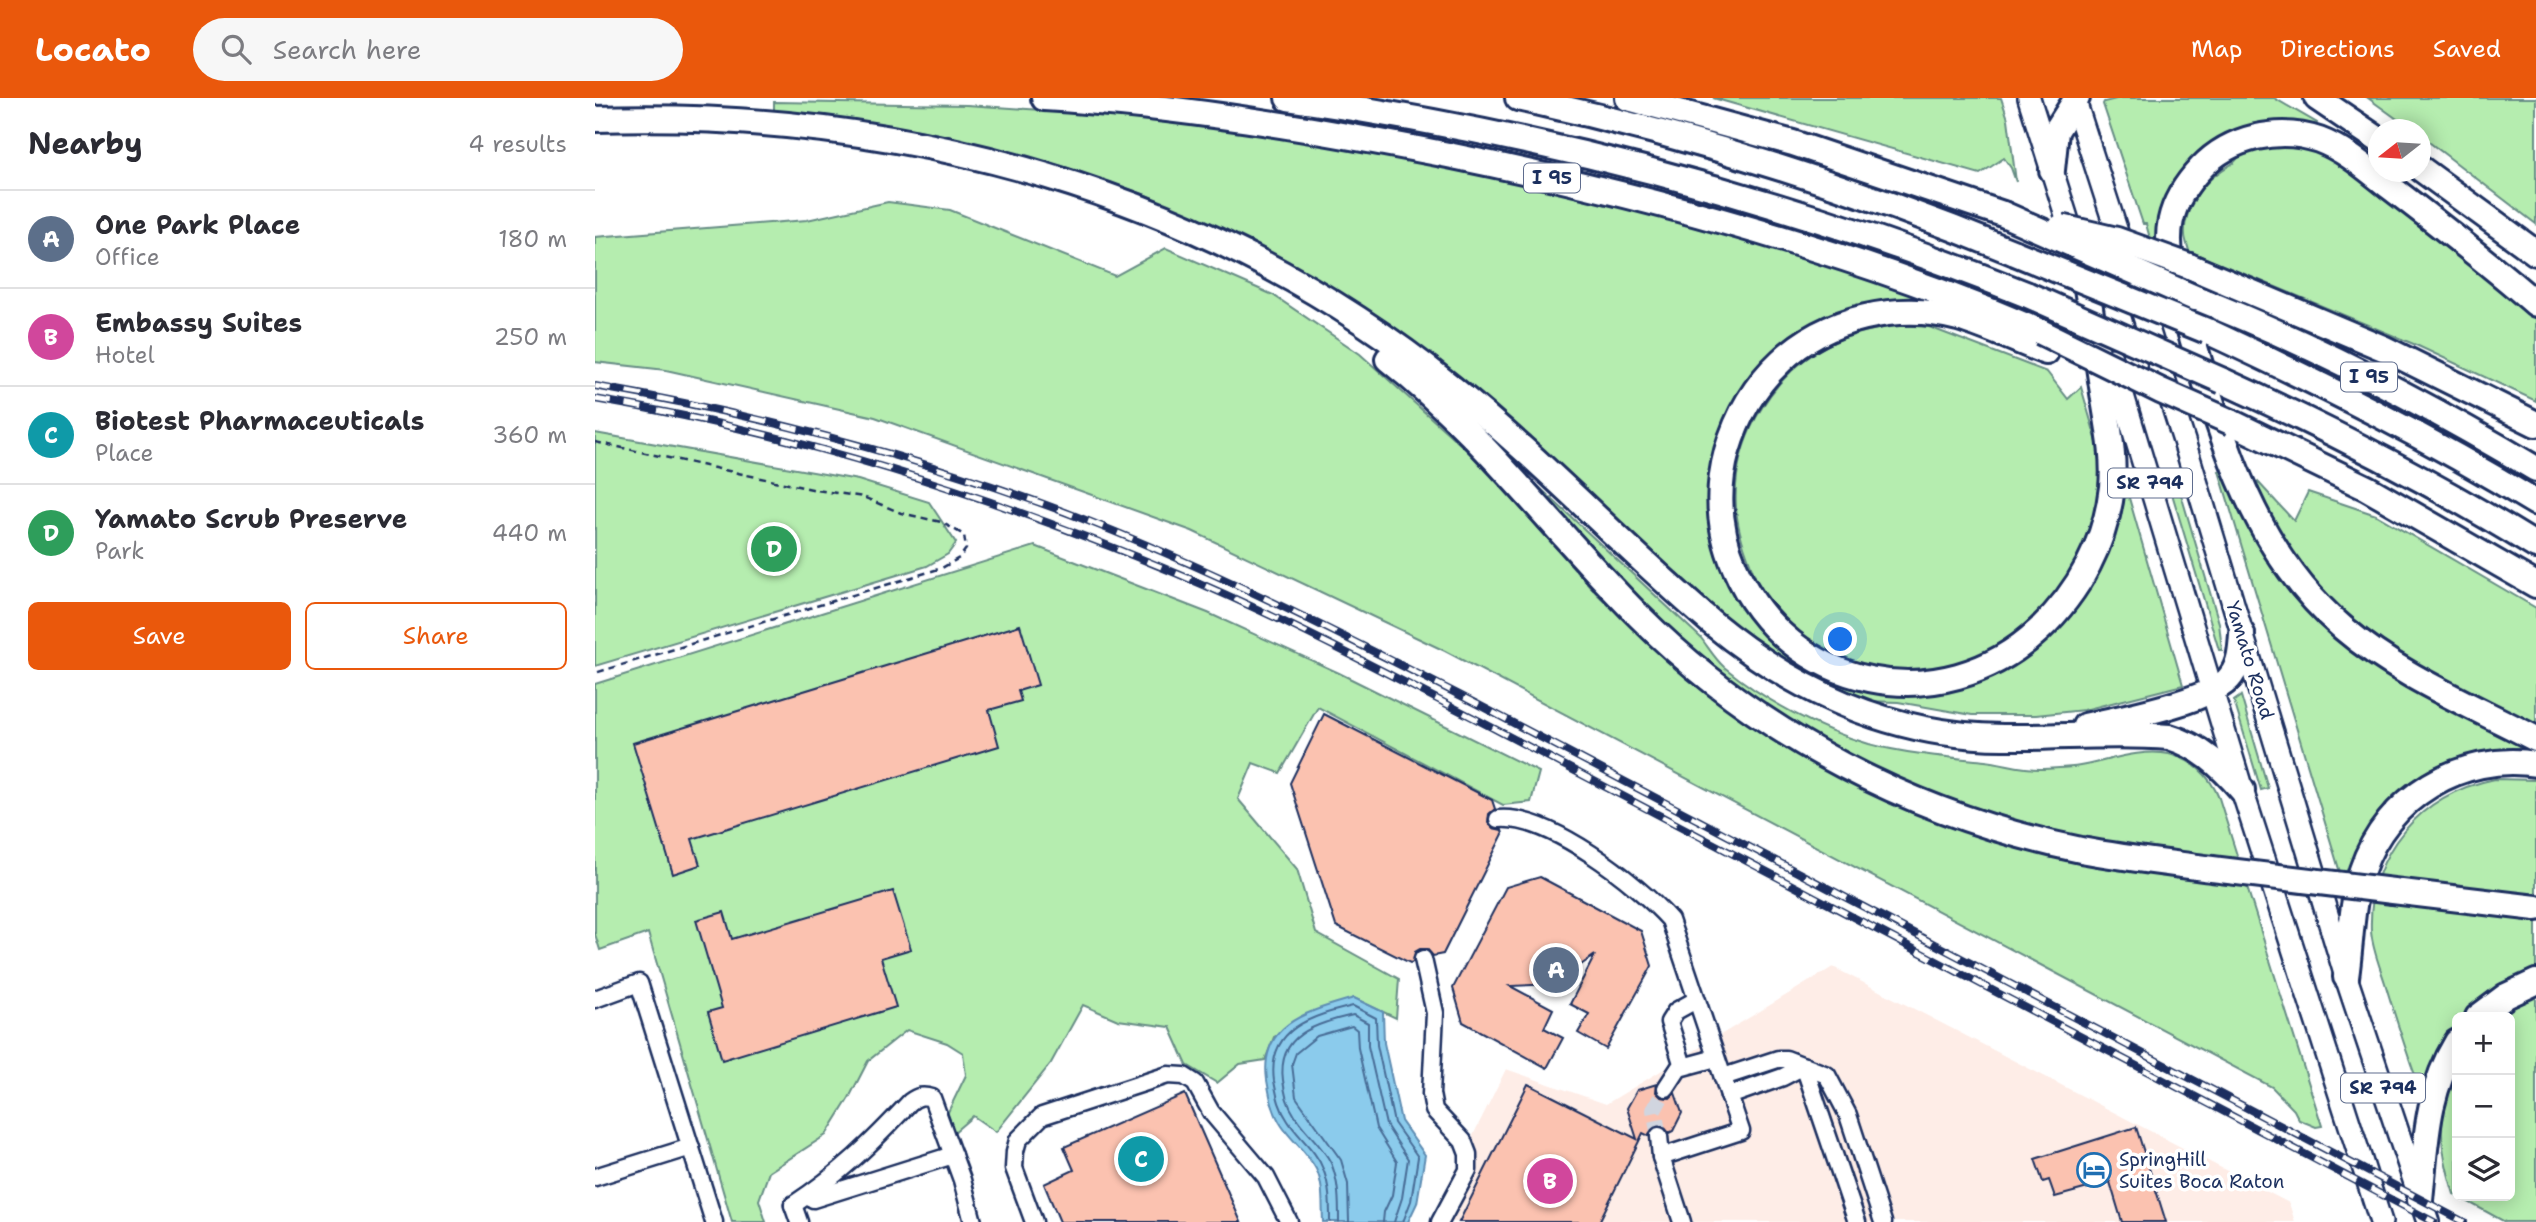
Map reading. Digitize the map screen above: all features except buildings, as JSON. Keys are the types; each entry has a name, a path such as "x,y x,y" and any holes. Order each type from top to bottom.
{"highway":[{"name":"I 95","path":"1044,98 1290,127 1519,170 1690,213 1801,246 1924,287 2043,342"},
{"path":"1288,98 1455,126 1686,180 1854,232 2028,295 2223,381 2369,451 2536,546"},
{"path":"1518,98 1663,133 1777,167 1944,223 2207,331 2316,382 2427,440 2536,503"},
{"name":"I 95","path":"1628,98 1793,143 2003,214 2195,298 2257,322 2415,401 2536,469"},
{"path":"2052,170 2056,131 2075,98"},
{"path":"2317,98 2368,133"},
{"path":"595,119 645,117 745,121 864,134 922,144 1067,180 1202,234 1305,286 1432,372 1496,425 1711,622 1743,648 1792,680 1859,711 1910,726 1957,735 2169,737 2187,743 2210,757 2242,790"},
{"path":"2536,304 2472,249 2354,160 2330,145 2306,137 2267,135 2243,141 2224,150 2205,163 2187,185 2178,198 2169,224 2168,249 2175,281 2238,478 2251,509 2286,566 2328,614 2381,655 2536,739"},
{"path":"2431,177 2536,253"},
{"path":"2003,214 2117,240 2189,266 2383,348 2536,424"},
{"path":"1202,234 1258,275 1351,331 1412,378 1477,439 1600,575 1664,640 1726,691 1801,742 1887,788 1979,824 2082,850 2212,869 2536,908"},
{"path":"2085,275 2111,442 2112,489 2096,548 2082,578 2057,612 2031,638 1996,661 1958,676 1923,683 1878,682 1849,674 1808,655 1781,635 1759,611 1739,578 1727,544 1720,510 1721,475 1731,437 1746,403 1767,374 1797,348 1830,329 1863,318 1896,313 1931,314 1958,319 2043,342 2161,391 2377,493 2536,585"},
{"path":"2044,736 2152,710 2213,691 2225,683 2236,668 2242,634"},
{"path":"2346,977 2361,873 2378,837 2392,817 2424,789 2449,775 2473,767 2495,764 2536,764"},
{"path":"2485,1012 2506,996 2536,982"},
{"path":"2424,1211 2433,1097 2452,1052"}],"main road":[{"name":"SR 794","path":"2029,98 2242,790 2381,1222"},
{"name":"Yamato Road","path":"2075,98 2184,441 2346,977 2424,1211"}],"street":[{"path":"1498,819 1511,818 1527,822 1582,848 1622,876 1655,903 1670,920 1741,1131 1661,1157"},
{"path":"1423,959 1435,1013 1430,1094 1434,1110 1463,1141 1468,1154 1468,1170 1440,1222"},
{"path":"595,999 639,983 714,1222"},
{"path":"1683,1066 1669,1022 1676,1012 1696,1000"},
{"path":"1666,1088 1679,1068 1716,1058"},
{"path":"1723,1077 1778,1059 1786,1059 1827,1075 1848,1115 1882,1222"},
{"path":"1729,1096 1783,1077 1804,1066"},
{"path":"1804,1066 1857,1222"},
{"path":"1034,1222 1014,1168 1014,1151 1018,1140 1042,1116 1168,1075 1184,1076 1195,1083 1211,1112 1266,1177 1289,1222"},
{"path":"793,1205 830,1180 859,1155 917,1097 926,1096 932,1098 962,1180 973,1222"},
{"path":"1659,1136 1661,1157 1682,1222"},
{"path":"595,1177 691,1147"},
{"path":"793,1205 953,1155"},
{"path":"793,1205 799,1222"}],"path":[{"path":"595,442 815,490 863,497 901,513 941,522 964,535 966,548 959,558 941,568 595,673"}],"shaded area":[{"path":"1833,967 2289,1203 2295,1222 1430,1222 1506,1069 1606,1104"}],"green space":[{"path":"1713,98 2001,98 2008,119 2016,182 2004,158 1980,174"},
{"path":"2120,98 2274,98 2317,123 2314,129 2282,123 2165,202 2155,244 2151,242 2146,224 2143,224 2103,104"},
{"path":"2368,98 2536,98 2536,224 2431,144 2431,119 2397,119"},
{"path":"774,102 967,105 1103,114 1206,125 1333,144 1598,198 1816,259 1913,293 1912,304 1825,320 1714,455 1710,502 1714,524 1734,586 1753,621 1774,646 1801,665 1830,680 1862,690 1895,695 1929,694 1961,688 2012,665 2033,652 2044,641 2120,484 2125,484 2183,685 2084,710 2036,715 1972,715 1898,702 1865,701 1814,679 1736,628 1534,442 1449,370 1351,299 1305,272 1146,195 1062,166 919,130 824,116 774,113"},
{"path":"2264,145 2301,146 2326,154 2511,294 2536,318 2536,401 2416,345 2189,251 2185,226 2199,192 2242,152"},
{"path":"888,202 950,210 1115,276 1166,248 1273,295 1360,354 1480,462 1596,593 1708,693 1793,753 1871,794 1954,828 2051,855 2222,882 2214,855 2099,841 2035,828 1944,799 1851,759 1784,719 1717,670 1649,612 1524,473 1701,638 1724,667 1774,702 1812,722 1869,744 1927,755 2028,768 2075,767 2147,753 2169,754 2186,760 2206,776 2219,798 2322,1126 2316,1127 2299,1120 2294,1110 2272,1087 1445,651 1192,531 875,417 666,370 595,362 595,237 807,220"},
{"path":"1899,325 1929,327 2047,372 2068,399 2081,387 2099,449 2099,479 2104,481 2088,536 2077,561 2047,606 2028,625 2006,641 1954,667 1928,672 1883,671 1846,663 1826,653 1795,631 1770,607 1761,591 1743,542 1736,507 1736,484 1747,439 1768,398 1783,380 1819,350 1838,340"},
{"path":"595,433 858,480 929,502 956,543 948,554 927,566 595,666"},
{"path":"2224,470 2246,523 2267,557 2299,599 2525,745 2524,748 2477,752 2454,759 2433,768 2394,795 2365,833 2345,889 2219,471"},
{"path":"2258,482 2294,521 2308,492 2376,515 2536,608 2536,729 2404,656 2345,612 2317,586 2287,549 2256,490"},
{"path":"2180,491 2219,623 2222,650 2219,650 2173,497 2173,494"},
{"path":"1035,546 1208,613 1339,673 1539,772 1531,802 1503,805 1318,707 1280,773 1253,763 1238,799 1297,869 1316,933 1399,979 1396,1018 1354,998 1274,1037 1265,1060 1240,1064 1217,1083 1187,1065 1170,1027 1118,1020 1083,1005 1051,1063 996,1132 973,1116 953,1133 947,1114 966,1075 963,1053 947,1043 907,1030 868,1061 826,1135 769,1172 759,1200 766,1222 732,1222 648,933 600,950 595,934 595,684"},
{"path":"2241,696 2268,788 2261,790 2234,701"},
{"path":"2495,779 2536,780 2536,974 2476,1012 2452,1012 2452,1034 2425,1092 2421,1091 2411,1064 2375,951 2371,931 2372,903 2389,853 2404,831 2422,813 2444,798"},
{"path":"2536,995 2536,1222 2505,1222 2467,1201 2515,1201 2515,1012 2506,1012 2526,998"},
{"path":"2452,1082 2452,1187 2445,1161 2442,1132"}],"water":[{"path":"1354,998 1383,1012 1384,1043 1401,1121 1425,1155 1417,1203 1408,1222 1323,1222 1319,1175 1282,1126 1270,1098 1267,1060 1271,1045 1279,1032 1305,1014"}],"tunnel":[{"path":"1659,1136 1654,1110 1666,1088"}],"railway":[{"path":"595,386 774,423 950,472 1065,512 1222,578 1477,704 2464,1222"},
{"path":"595,399 744,430 891,470 1036,518 1216,590 1474,718 2434,1222"}],"place":[{"name":"Yamato Scrub Preserve","path":"774,549"},
{"name":"One Park Place","path":"1556,970"},
{"name":"Biotest Pharmaceuticals","path":"1141,1159"},
{"name":"SpringHill Suites Boca Raton","path":"2094,1170"},
{"name":"Embassy Suites","path":"1550,1181"}]}
